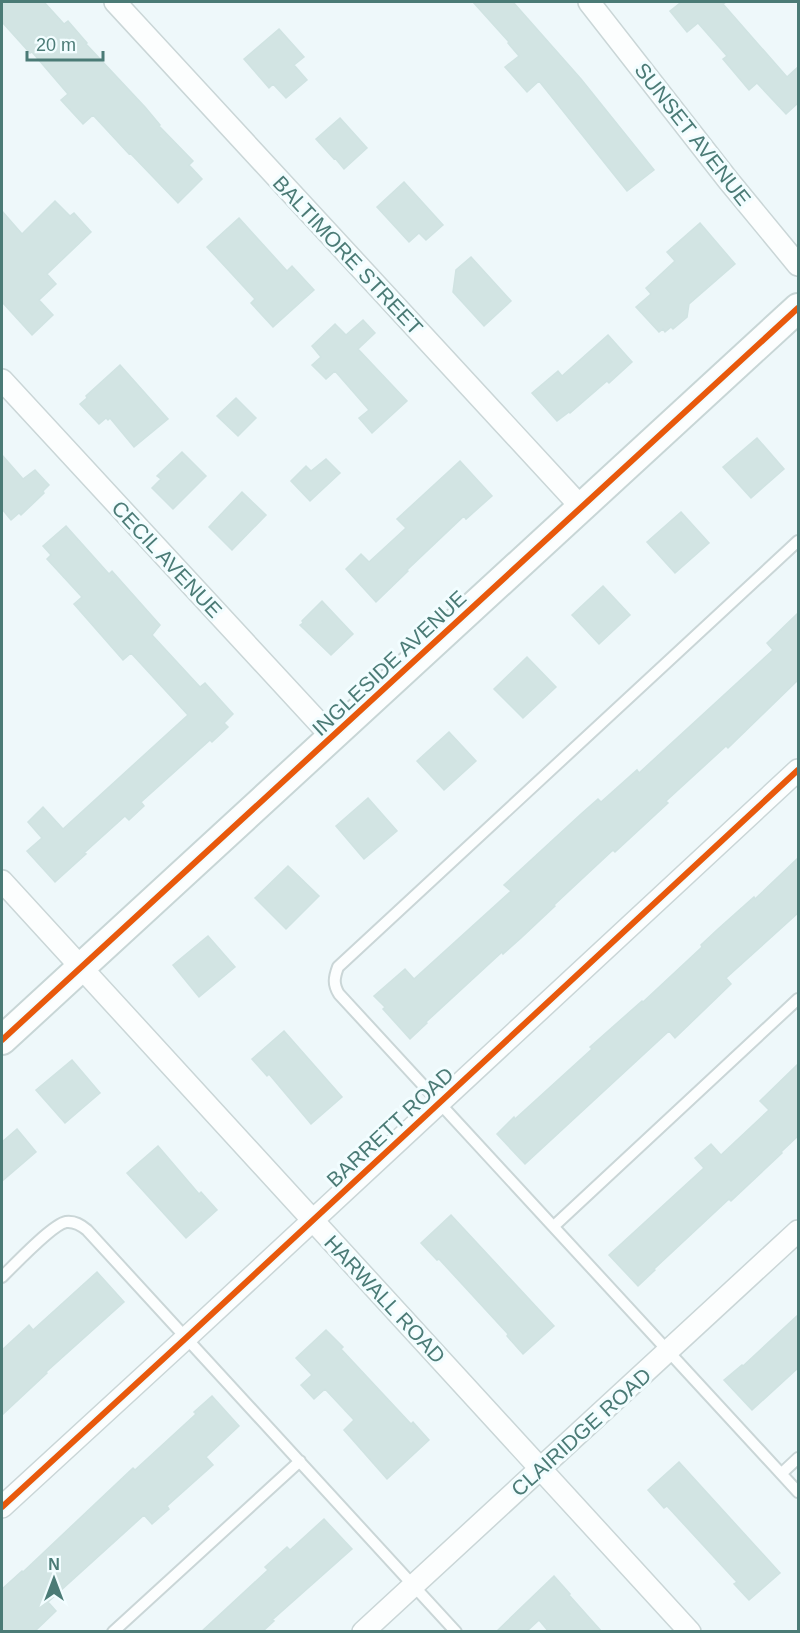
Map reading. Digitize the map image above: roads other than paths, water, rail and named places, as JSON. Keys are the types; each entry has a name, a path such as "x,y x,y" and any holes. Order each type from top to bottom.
{"main road":[{"name":"INGLESIDE AVENUE","path":"2,1040 798,308"}],"street":[{"name":"BALTIMORE STREET","path":"115,2 582,508"},
{"name":"SUNSET AVENUE","path":"589,2 728,180 798,265"},
{"name":"CECIL AVENUE","path":"2,380 332,737"},
{"name":"BARRETT ROAD","path":"2,1507 798,770"},
{"name":"HARWALL ROAD","path":"2,881 690,1632"},
{"name":"CLAIRIDGE ROAD","path":"363,1632 798,1231"}],"lane":[{"path":"798,541 338,967 334,978 334,985 339,994 798,1492"},
{"path":"554,1226 798,999"},
{"path":"2,1277 54,1228 65,1222 78,1223 87,1230 456,1632"},
{"path":"782,1473 798,1458"},
{"path":"113,1632 300,1461"}]}
